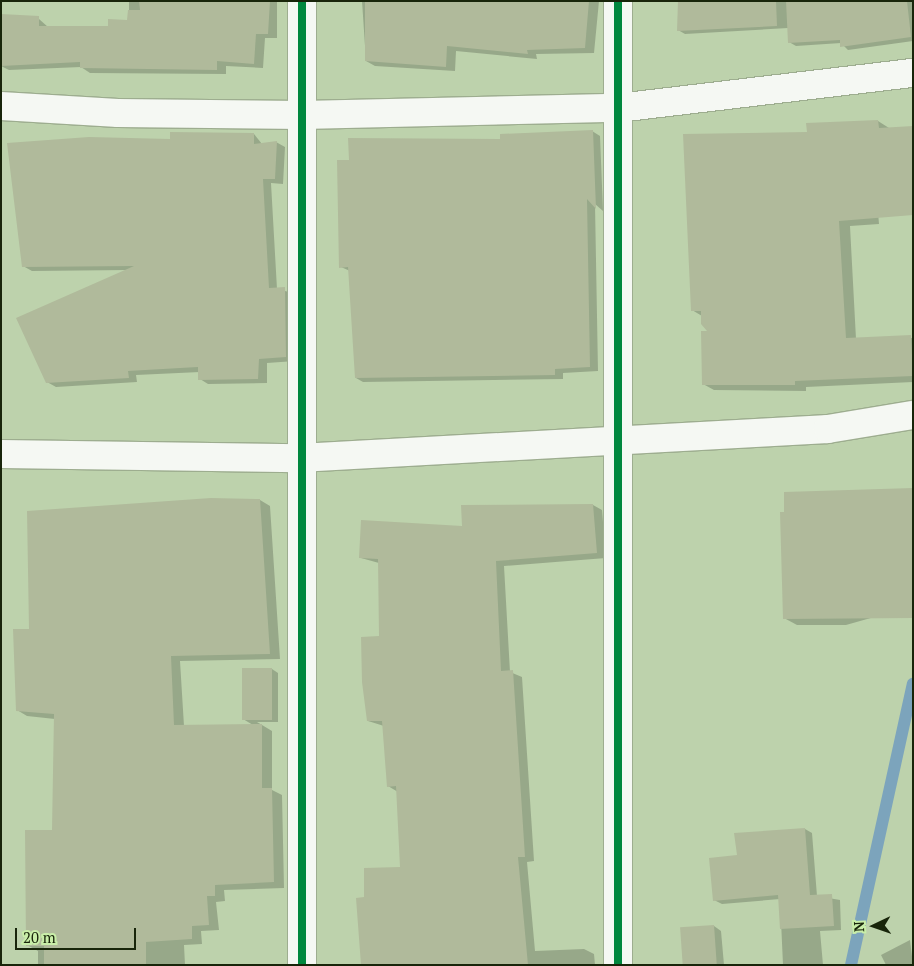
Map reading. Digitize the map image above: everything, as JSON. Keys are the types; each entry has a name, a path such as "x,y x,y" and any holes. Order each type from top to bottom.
{"street":[{"path":"302,1 299,458 302,965"},
{"path":"618,1 618,965"},
{"path":"1,106 118,113 302,115 618,108 913,73"},
{"path":"1,454 299,458 619,438 828,429 913,415"}],"building":[{"path":"139,1 270,1 268,34 256,34 254,64 217,61 217,70 80,68 80,62 1,66 1,14 39,16 39,26 108,26 108,19 127,20 128,10 140,10"},
{"path":"365,1 589,1 585,48 527,50 528,54 447,46 446,67 365,61"},
{"path":"678,1 776,1 777,26 677,31"},
{"path":"786,1 907,1 911,37 840,47 840,40 788,43"},
{"path":"878,120 879,128 913,126 913,215 839,221 846,338 911,335 913,376 795,381 795,385 702,385 701,331 707,331 701,324 701,311 691,311 683,134 807,132 806,123"},
{"path":"593,130 596,209 587,199 590,367 555,369 555,375 355,378 348,267 339,268 337,160 349,160 348,138 500,139 500,134"},
{"path":"170,132 254,133 254,144 277,141 275,179 263,179 269,288 285,287 286,357 259,359 258,379 198,380 198,367 128,371 129,378 46,383 16,318 134,266 22,267 7,143 89,137 170,139"},
{"path":"913,488 913,618 783,619 780,512 784,512 784,492"},
{"path":"211,498 260,499 270,654 171,656 174,725 262,724 262,788 272,788 274,882 215,885 215,896 207,896 209,925 192,926 192,939 146,942 146,965 44,965 44,946 26,946 25,830 52,830 54,714 16,711 13,629 29,629 27,511"},
{"path":"593,504 597,553 496,561 501,671 513,670 525,857 518,857 528,965 361,965 356,898 364,897 364,868 400,867 396,786 387,787 382,721 367,721 362,682 361,637 379,636 378,559 359,558 361,520 462,526 461,505"},
{"path":"242,668 272,668 272,720 242,720"},
{"path":"805,828 810,895 832,894 834,926 780,929 778,895 713,901 709,858 737,855 734,833"},
{"path":"714,925 717,965 683,965 680,927"}],"waterway":[{"path":"851,965 913,684"}],"cycle path":[{"path":"302,1 302,965"},
{"path":"618,1 618,965"}]}
